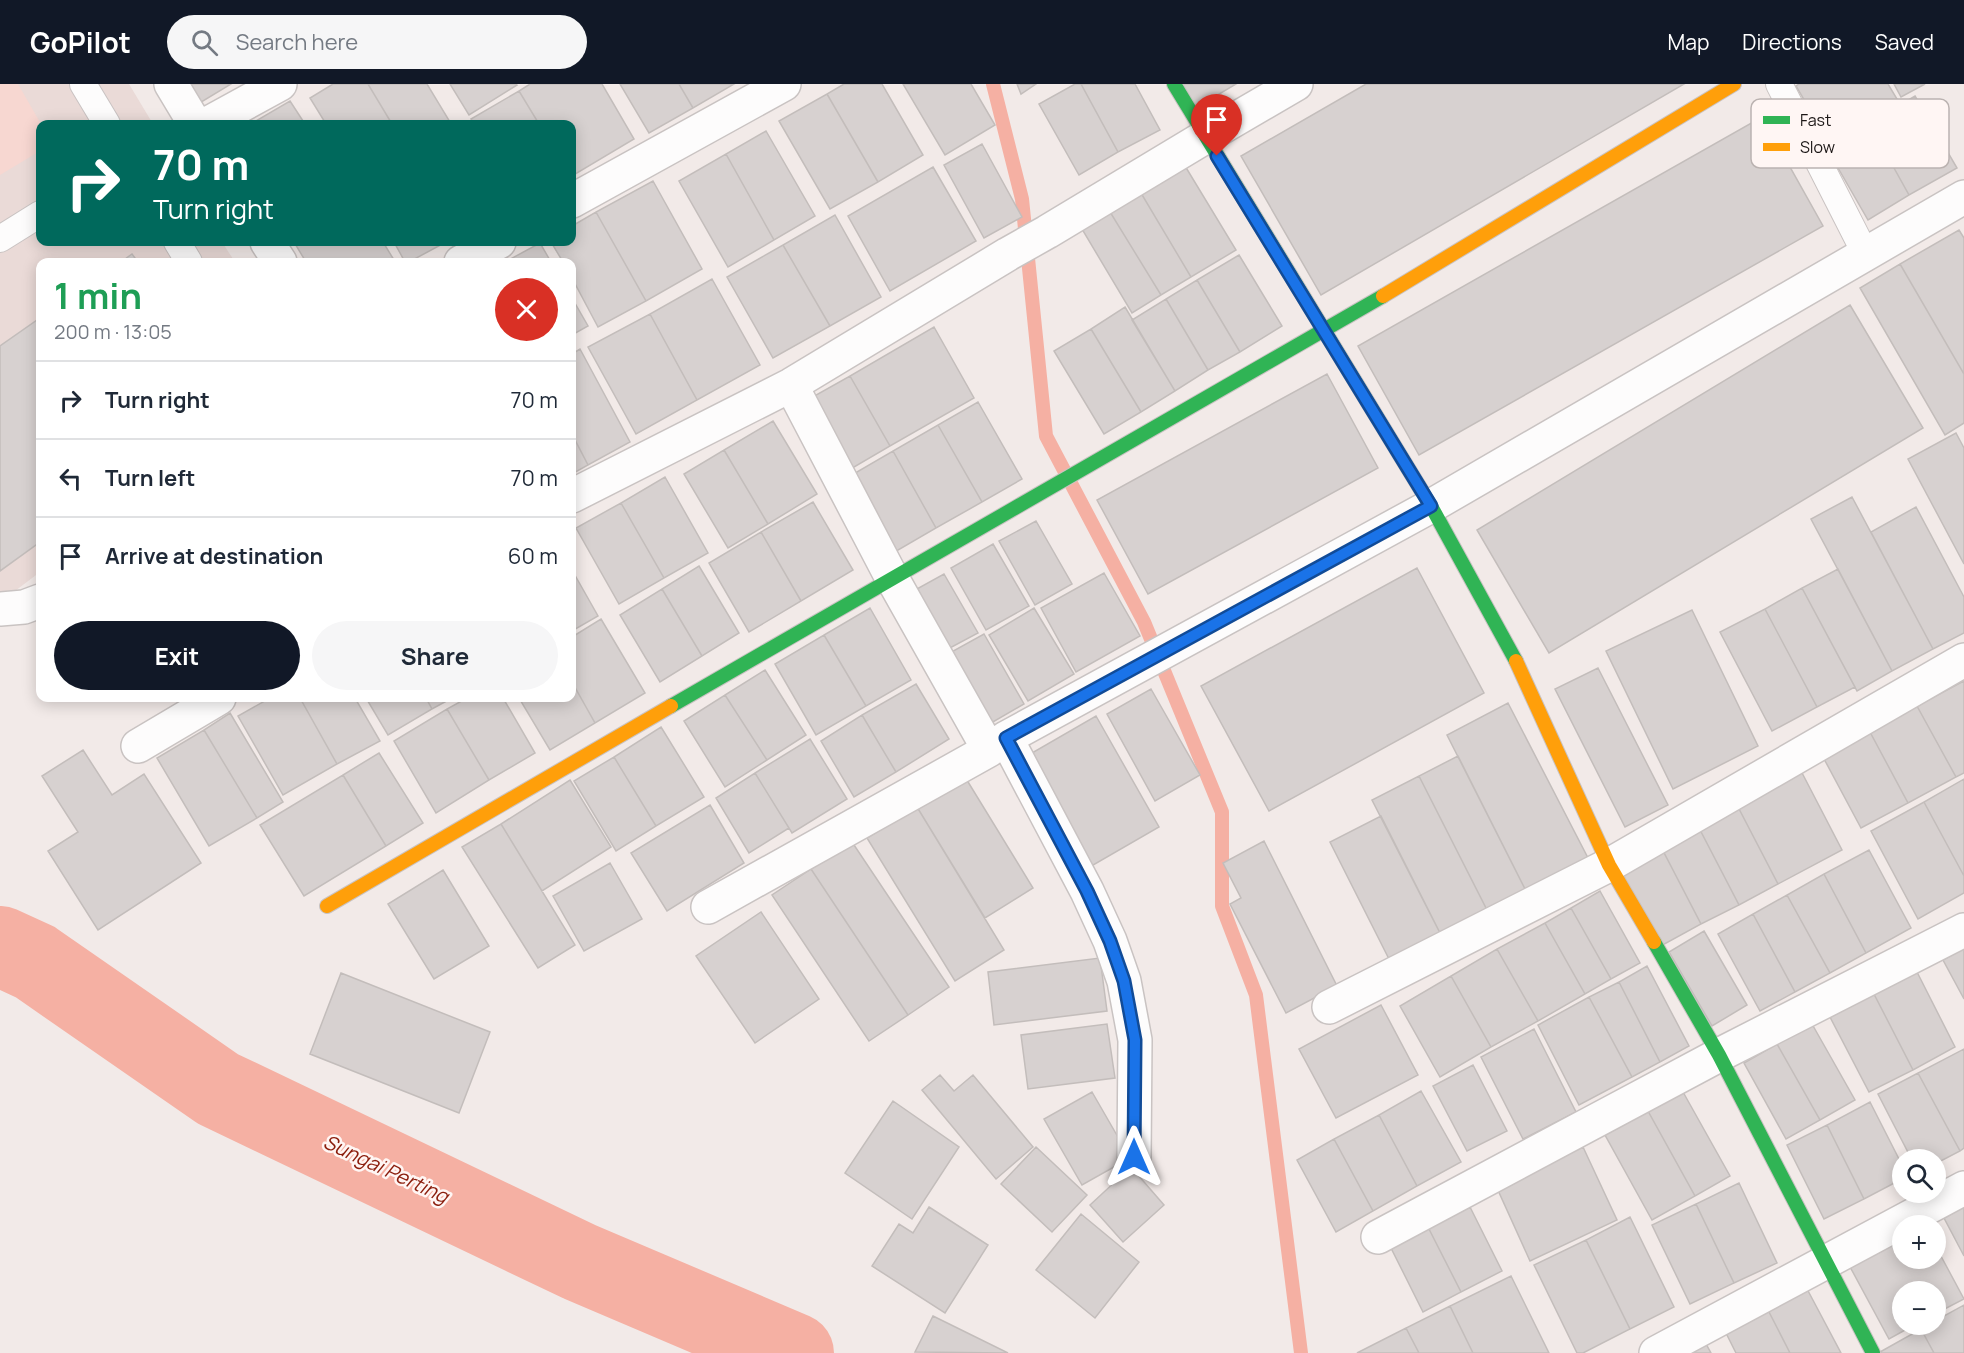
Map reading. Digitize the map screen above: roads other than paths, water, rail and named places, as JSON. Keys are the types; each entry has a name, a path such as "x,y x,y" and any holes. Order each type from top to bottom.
{"street":[{"path":"171,84 193,120"},
{"path":"214,120 280,84"},
{"path":"576,199 784,84"},
{"path":"1174,84 1431,506 1524,675 1609,865 1719,1055 1873,1353"},
{"path":"576,494 791,385 1205,136 1296,84"},
{"path":"327,906 1048,487 1325,331 1734,84"},
{"path":"708,907 1180,643 1431,506 1964,196"},
{"path":"469,258 491,246"},
{"path":"791,385 892,578 998,744 1087,891 1110,941 1124,981 1135,1040 1134,1157"},
{"path":"0,609 24,607 36,602"},
{"path":"1329,1007 1609,865 1964,660"},
{"path":"138,746 212,702"},
{"path":"1378,1237 1719,1055 1964,930"},
{"path":"1656,1353 1964,1188"}],"lane":[{"path":"83,84 105,120"},
{"path":"1779,84 1787,99"},
{"path":"1821,168 1864,253"},
{"path":"0,239 36,216"}],"waterway":[{"path":"993,84 1022,199 1046,436 1144,622 1222,812 1222,906 1256,995 1301,1353"},
{"name":"Sungai Perting","path":"0,946 35,962 218,1089 580,1262 794,1353"}]}
